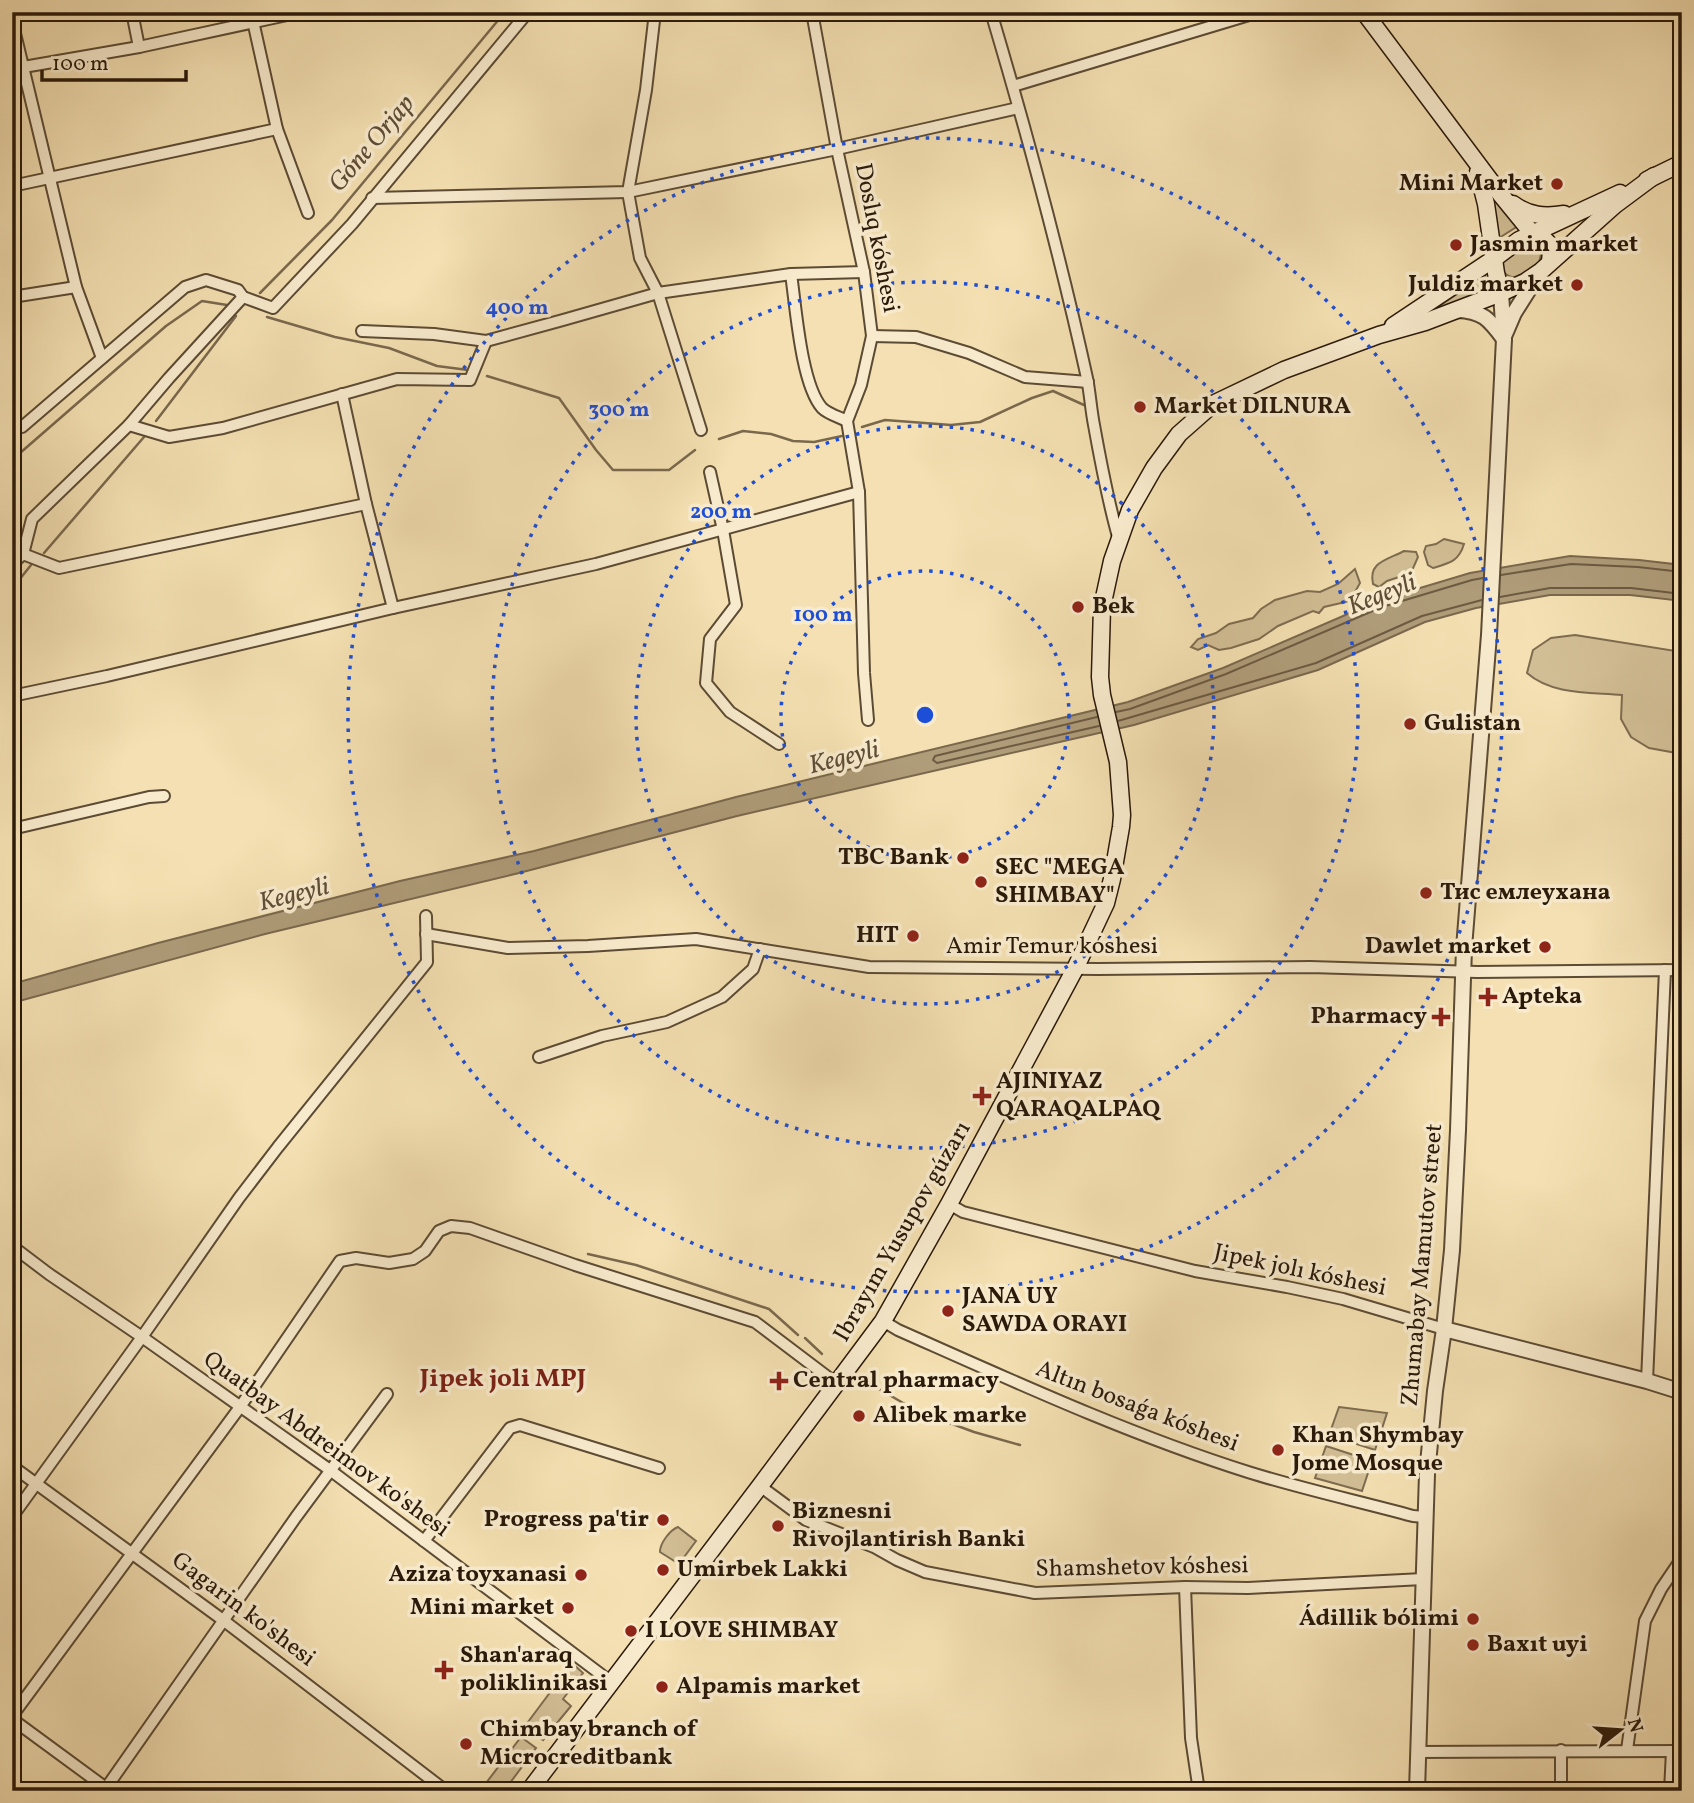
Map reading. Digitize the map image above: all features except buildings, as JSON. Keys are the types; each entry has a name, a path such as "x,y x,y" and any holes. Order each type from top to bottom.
{"main road":[{"path":"1364,12 1500,195 1532,233 1548,243 1551,251 1546,267"},
{"path":"1379,335 1532,233 1584,211 1681,160"},
{"path":"1476,164 1502,293"},
{"path":"1379,335 1424,322 1525,282 1546,267 1615,205 1654,176"},
{"path":"1500,195 1533,215 1549,216 1584,211"},
{"name":"Ibrayım Yusupov gúzarı","path":"529,1791 883,1321 1075,969 1105,903 1119,842 1122,815 1118,762 1102,695 1102,607 1112,561 1130,510 1154,468 1179,434 1213,404 1266,378 1379,335"}],"street":[{"path":"132,12 139,47"},
{"path":"12,69 139,47 252,17 301,12"},
{"path":"12,429 22,427 185,286 206,280 238,290 243,297 273,308 352,224 528,12"},
{"path":"655,12 646,90 628,192 640,258 658,293 701,430"},
{"name":"Doslıq kóshesi","path":"812,12 837,149 864,272 872,336 861,385 847,421"},
{"path":"991,12 1060,262 1088,382 1108,498 1119,540"},
{"path":"1013,86 1259,12"},
{"path":"252,17 277,129 308,213"},
{"path":"12,21 76,286 102,358"},
{"path":"372,198 628,192 1018,108"},
{"path":"12,186 277,129"},
{"path":"1504,338 1530,285 1546,267"},
{"path":"362,331 434,334 486,341 658,293 792,274 864,272"},
{"path":"792,274 802,353 812,391 824,410 847,421 859,492 864,673 868,720"},
{"path":"12,297 76,286"},
{"path":"1502,293 1504,338"},
{"path":"12,564 23,554 32,519 129,425 243,297"},
{"path":"1455,310 1473,311 1483,315 1504,338"},
{"path":"872,336 916,337 969,353 1025,377 1088,382"},
{"name":"Zhumabay Mamutov street","path":"1418,1791 1417,1752 1427,1474 1452,1250 1463,971 1489,635 1504,338"},
{"path":"129,425 169,437 223,428 397,379 470,380 486,341"},
{"path":"342,394 366,504 393,608"},
{"path":"710,471 736,605 710,639 706,684 730,712 779,744"},
{"path":"12,696 596,564 859,492"},
{"path":"23,554 59,568 366,504"},
{"path":"12,829 149,797 164,796"},
{"path":"12,1517 239,1198 427,962 426,916"},
{"name":"Amir Temur kóshesi","path":"426,934 508,948 696,939 869,967 1682,970"},
{"path":"539,1057 602,1036 667,1022 722,997 753,969 760,949"},
{"path":"1647,1381 1665,970"},
{"name":"Jipek jolı kóshesi","path":"949,1204 963,1212 1184,1269 1343,1299 1444,1329 1682,1392"},
{"path":"387,1394 223,1620 107,1790 12,1718 240,1407 340,1261 356,1258 389,1263 412,1259 425,1251 439,1231 451,1226 470,1228 575,1265 755,1322 837,1384"},
{"name":"Quatbay Abdreimov ko'shesi","path":"12,1246 330,1470 611,1682"},
{"name":"Altın bosaǵa kóshesi","path":"883,1321 1038,1392 1151,1438 1249,1472 1425,1517"},
{"path":"424,1541 510,1427 520,1424 659,1468"},
{"name":"Gagarin ko'shesi","path":"12,1466 223,1620 446,1791"},
{"name":"Shamshetov kóshesi","path":"760,1486 806,1520 925,1572 1035,1593 1185,1587 1248,1588 1423,1578"},
{"path":"1627,1750 1645,1621 1682,1558"},
{"path":"1185,1587 1191,1738 1199,1791"},
{"path":"1561,1750 1561,1791"},
{"path":"1417,1752 1677,1751 1670,1791"}],"shaded area":[{"path":"1490,193 1518,226 1499,238"},
{"path":"1524,245 1536,248 1541,254 1539,263 1518,278 1507,275 1502,268 1503,260"},
{"path":"1485,275 1490,293 1423,317"},
{"path":"1444,539 1464,544 1453,560 1433,568 1428,565 1424,552 1426,546"},
{"path":"1404,551 1416,552 1418,557 1411,573 1387,581 1379,587 1373,584 1373,571 1376,566"},
{"path":"1355,569 1360,583 1350,601 1324,607 1319,613 1313,611 1278,626 1259,639 1231,648 1219,650 1208,645 1198,650 1191,647 1198,639 1216,633 1229,624 1253,618 1275,600 1307,591 1320,592 1338,584"},
{"path":"1575,635 1682,652 1682,754 1649,748 1631,737 1621,719 1622,695 1560,689 1527,673 1533,650 1551,638"},
{"path":"1339,1407 1387,1413 1375,1450 1329,1435"},
{"path":"1326,1446 1372,1461 1362,1491 1315,1478"},
{"path":"678,1527 696,1541 679,1564 660,1552 666,1537"},
{"path":"572,1663 583,1673 563,1699 571,1706 543,1740 525,1726"},
{"path":"521,1737 536,1748 504,1791 480,1791"}],"water":[{"path":"1570,556 1682,565 1682,601 1630,595 1550,595 1476,608 1425,622 1318,670 1134,725 737,816 519,873 265,934 12,1003 12,984 158,943 400,881 534,851 736,797 1128,702 1223,668 1380,600 1470,573"}],"waterway":[{"name":"Góne Orjap","path":"260,293 332,220 505,12"},
{"path":"12,460 166,326 202,301 227,305"},
{"name":"Góne Orjap","path":"156,421 236,316"},
{"path":"267,317 335,337 389,348 437,366 468,370"},
{"path":"487,376 559,398 613,470 669,470 695,450"},
{"path":"862,427 885,420 951,425 980,422 1053,391 1084,405"},
{"path":"719,439 743,431 771,434 793,441 814,442 842,436"},
{"name":"Góne Orjap","path":"44,553 144,437"},
{"name":"Góne Orjap","path":"12,589 31,565"},
{"path":"588,1254 636,1265 769,1309 798,1335"},
{"path":"805,1338 822,1354"},
{"path":"872,1385 917,1411 1020,1445"}],"place":[{"name":"Mini Market","path":"1557,184"},
{"name":"Jasmin market","path":"1456,245"},
{"name":"Juldiz market","path":"1577,285"},
{"name":"Market DILNURA","path":"1140,407"},
{"name":"Bek","path":"1078,607"},
{"name":"Gulistan","path":"1410,724"},
{"name":"TBC Bank","path":"963,858"},
{"name":"SEC \"MEGA SHIMBAY\"","path":"981,882"},
{"name":"Тис емлеухана","path":"1426,893"},
{"name":"HIT","path":"913,936"},
{"name":"Dawlet market","path":"1545,947"},
{"name":"Apteka","path":"1488,997"},
{"name":"Pharmacy","path":"1441,1017"},
{"name":"AJINIYAZ QARAQALPAQ","path":"982,1096"},
{"name":"JANA UY SAWDA ORAYI","path":"948,1311"},
{"name":"Central pharmacy","path":"779,1381"},
{"name":"Alibek marke","path":"859,1416"},
{"name":"Khan Shymbay Jome Mosque","path":"1278,1450"},
{"name":"Progress pa'tir","path":"663,1520"},
{"name":"Biznesni Rivojlantirish Banki","path":"778,1526"},
{"name":"Umirbek Lakki","path":"663,1570"},
{"name":"Aziza toyxanasi","path":"581,1575"},
{"name":"Mini market","path":"568,1608"},
{"name":"Ádillik bólimi","path":"1473,1619"},
{"name":"I LOVE SHIMBAY","path":"631,1631"},
{"name":"Baxıt uyi","path":"1473,1645"},
{"name":"Shan'araq poliklinikasi","path":"444,1670"},
{"name":"Alpamis market","path":"662,1687"},
{"name":"Chimbay branch of Microcreditbank","path":"466,1744"}],"district":[{"name":"Jipek joli MPJ","path":"503,1379"}],"water label":[{"name":"Kegeyli","path":"1382,595"},
{"name":"Kegeyli","path":"844,758"},
{"name":"Kegeyli","path":"294,895"}]}
